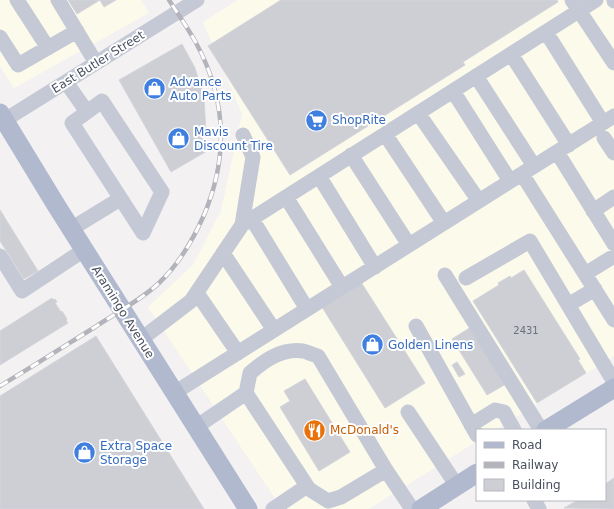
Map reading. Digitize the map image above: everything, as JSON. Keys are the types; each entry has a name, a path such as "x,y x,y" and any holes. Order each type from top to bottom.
{"main road":[{"name":"Aramingo Avenue","path":"2,119 248,509"},
{"path":"548,429 614,388"},
{"path":"421,509 476,474"}],"street":[{"path":"17,0 48,48"},
{"path":"58,0 96,63"},
{"name":"East Butler Street","path":"2,119 66,82 197,0"},
{"path":"140,340 191,301 223,253 247,222 546,32 575,5 596,0"},
{"path":"575,5 614,63"},
{"path":"0,37 18,66 77,32"},
{"path":"174,393 609,120 546,32"},
{"path":"511,54 563,148 593,210 614,244"},
{"path":"476,76 522,174 614,320"},
{"path":"66,82 87,112"},
{"path":"453,91 522,174"},
{"path":"102,101 162,192 143,233 72,123 87,112 102,101"},
{"path":"418,113 479,201"},
{"path":"385,134 444,223"},
{"path":"243,135 254,157 247,222 307,309"},
{"path":"604,138 614,153"},
{"path":"352,155 409,245"},
{"path":"319,176 375,267"},
{"path":"286,197 342,287"},
{"path":"593,210 614,197"},
{"path":"71,229 120,199"},
{"path":"466,278 530,242 614,382"},
{"path":"0,256 22,291 84,250"},
{"path":"223,253 274,330"},
{"path":"585,274 614,256"},
{"path":"444,275 540,429"},
{"path":"568,306 595,290"},
{"path":"197,293 238,352"},
{"path":"416,326 474,430 495,410 504,412 513,429"},
{"path":"196,427 246,393 250,373 263,362 278,353 303,351 318,356 386,470 412,509"},
{"path":"246,393 309,489 328,501 341,497 386,470"},
{"path":"408,412 457,486"},
{"path":"273,509 307,486"}],"shaded area":[{"path":"0,0 141,0 149,13 14,88 0,66"},
{"path":"238,0 614,0 614,356 497,429 476,429 476,442 369,509 282,509 148,307 193,265 221,211 242,114 203,22"}],"building":[{"path":"68,0 100,0 77,14"},
{"path":"100,0 116,0 104,7"},
{"name":"ShopRite","path":"281,0 557,0 558,2 463,62 465,65 290,175 208,46"},
{"path":"182,44 195,68 204,98 207,151 171,172 119,80"},
{"path":"0,210 38,271 24,279 0,241"},
{"path":"524,270 580,359 578,360 586,373 537,403 473,301 499,285 498,283 510,276 511,278"},
{"name":"Golden Linens","path":"361,282 425,383 385,408 322,307"},
{"path":"52,298 57,302 55,303 61,312 62,311 68,323 0,365 0,331"},
{"path":"471,327 506,384 487,395 452,339"},
{"name":"Extra Space Storage","path":"96,336 204,509 0,509 0,396"},
{"path":"457,362 465,374 459,377 452,365"},
{"name":"McDonald's","path":"305,379 350,452 319,471 280,407 290,401 284,391"},
{"path":"614,478 614,509 564,508 576,501 606,501 606,483"}],"railway":[{"path":"0,386 128,306 152,289 166,276 179,260 195,234 204,215 218,171 220,149 218,105 213,84 205,62 195,41 169,0"}],"place":[{"name":"Advance Auto Parts","path":"155,89"},
{"name":"ShopRite","path":"316,120"},
{"name":"Mavis Discount Tire","path":"178,139"},
{"name":"Golden Linens","path":"373,345"},
{"name":"McDonald's","path":"315,430"},
{"name":"Extra Space Storage","path":"84,453"}]}
